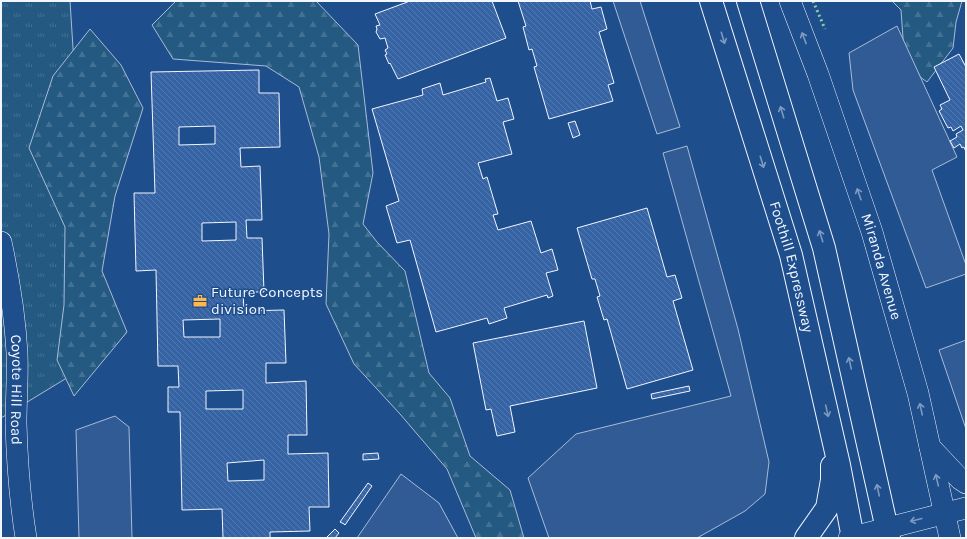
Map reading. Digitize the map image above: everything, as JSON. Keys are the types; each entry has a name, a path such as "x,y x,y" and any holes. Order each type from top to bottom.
{"highway":[{"name":"Foothill Expressway","path":"711,1 791,255 832,433 851,538"},
{"path":"748,1 824,248 888,533"},
{"path":"806,538 827,508 832,480 832,433"}],"street":[{"name":"Miranda Avenue","path":"790,1 818,74 872,232 918,393 950,538"},
{"name":"Coyote Hill Road","path":"1,242 9,282 15,334 17,368 17,454 26,538"},
{"path":"929,447 960,479 966,483"},
{"path":"851,538 888,533 945,513 966,508"},
{"path":"958,538 966,536"}],"green space":[{"path":"1,1 70,1 93,362 1,418"},
{"path":"176,1 316,1 358,45 373,173 363,224 377,242 405,271 429,373 450,398 470,456 510,490 524,538 476,538 447,469 400,414 354,364 326,304 329,234 319,157 299,87 266,66 173,59 152,25"},
{"path":"892,1 962,1 956,22 953,48 927,82 905,66 901,10"},
{"path":"90,29 121,65 143,108 115,196 102,271 127,332 74,396 57,360 64,305 65,227 29,148 53,76"}],"shaded area":[{"path":"613,1 640,1 680,127 657,134"},
{"path":"897,26 957,157 932,170 966,265 966,274 926,288 853,90 849,53"},
{"path":"687,146 738,329 769,462 765,494 745,511 697,538 549,538 528,478 576,434 731,396 663,153"},
{"path":"966,340 966,429 939,350"},
{"path":"115,416 129,427 132,538 79,538 76,430"},
{"path":"401,474 439,503 458,538 357,538"}],"building":[{"path":"410,1 492,1 506,38 398,79 385,55 387,54 385,50 388,48 385,38 380,39 376,32 376,26 380,25 375,14"},
{"path":"518,1 590,1 592,9 601,7 607,29 599,32 614,83 608,85 613,101 549,119 534,67 537,66 532,49 529,50 523,27 526,26"},
{"path":"959,54 966,67 966,152 964,147 962,148 960,144 954,148 950,141 957,137 956,134 963,130 961,126 953,131 951,127 948,128 939,111 942,109 940,105 950,100 934,67"},
{"name":"Future Concepts division","path":"259,70 259,93 279,93 280,147 240,148 241,167 260,166 262,220 246,220 247,238 262,238 264,292 243,292 244,311 284,310 286,363 266,363 266,383 306,381 307,435 288,435 288,454 328,453 329,507 309,507 310,531 270,532 270,538 223,538 222,509 182,510 180,412 168,412 168,387 179,387 178,366 158,366 156,270 136,271 134,193 155,193 151,72","holes":["215,126 215,144 179,145 179,127","236,222 236,240 202,241 202,223","220,319 220,337 184,337 183,320","243,390 243,409 206,409 206,391","264,460 264,480 228,481 227,463"]},
{"path":"490,78 497,101 508,98 514,119 503,122 512,154 478,163 483,179 487,177 498,214 493,215 498,230 531,221 541,253 552,249 558,270 546,273 553,296 548,298 547,295 504,308 507,318 489,324 487,318 436,332 410,240 397,243 386,206 399,201 372,109 423,95 422,89 440,83 443,95 486,82 485,79"},
{"path":"575,121 580,135 573,138 568,123"},
{"path":"647,208 667,277 675,275 682,298 673,301 693,370 627,389 607,319 604,320 597,297 600,296 595,279 592,279 577,228"},
{"path":"584,321 597,388 510,406 515,432 497,436 491,409 486,410 473,343"},
{"path":"689,386 690,391 652,399 651,394"},
{"path":"378,453 379,459 363,460 363,454"},
{"path":"368,483 372,486 345,525 340,522"},
{"path":"335,529 339,533 335,538 326,538"}],"hedge":[{"path":"813,1 825,29"}],"place":[{"name":"Future Concepts division","path":"200,301"}]}
